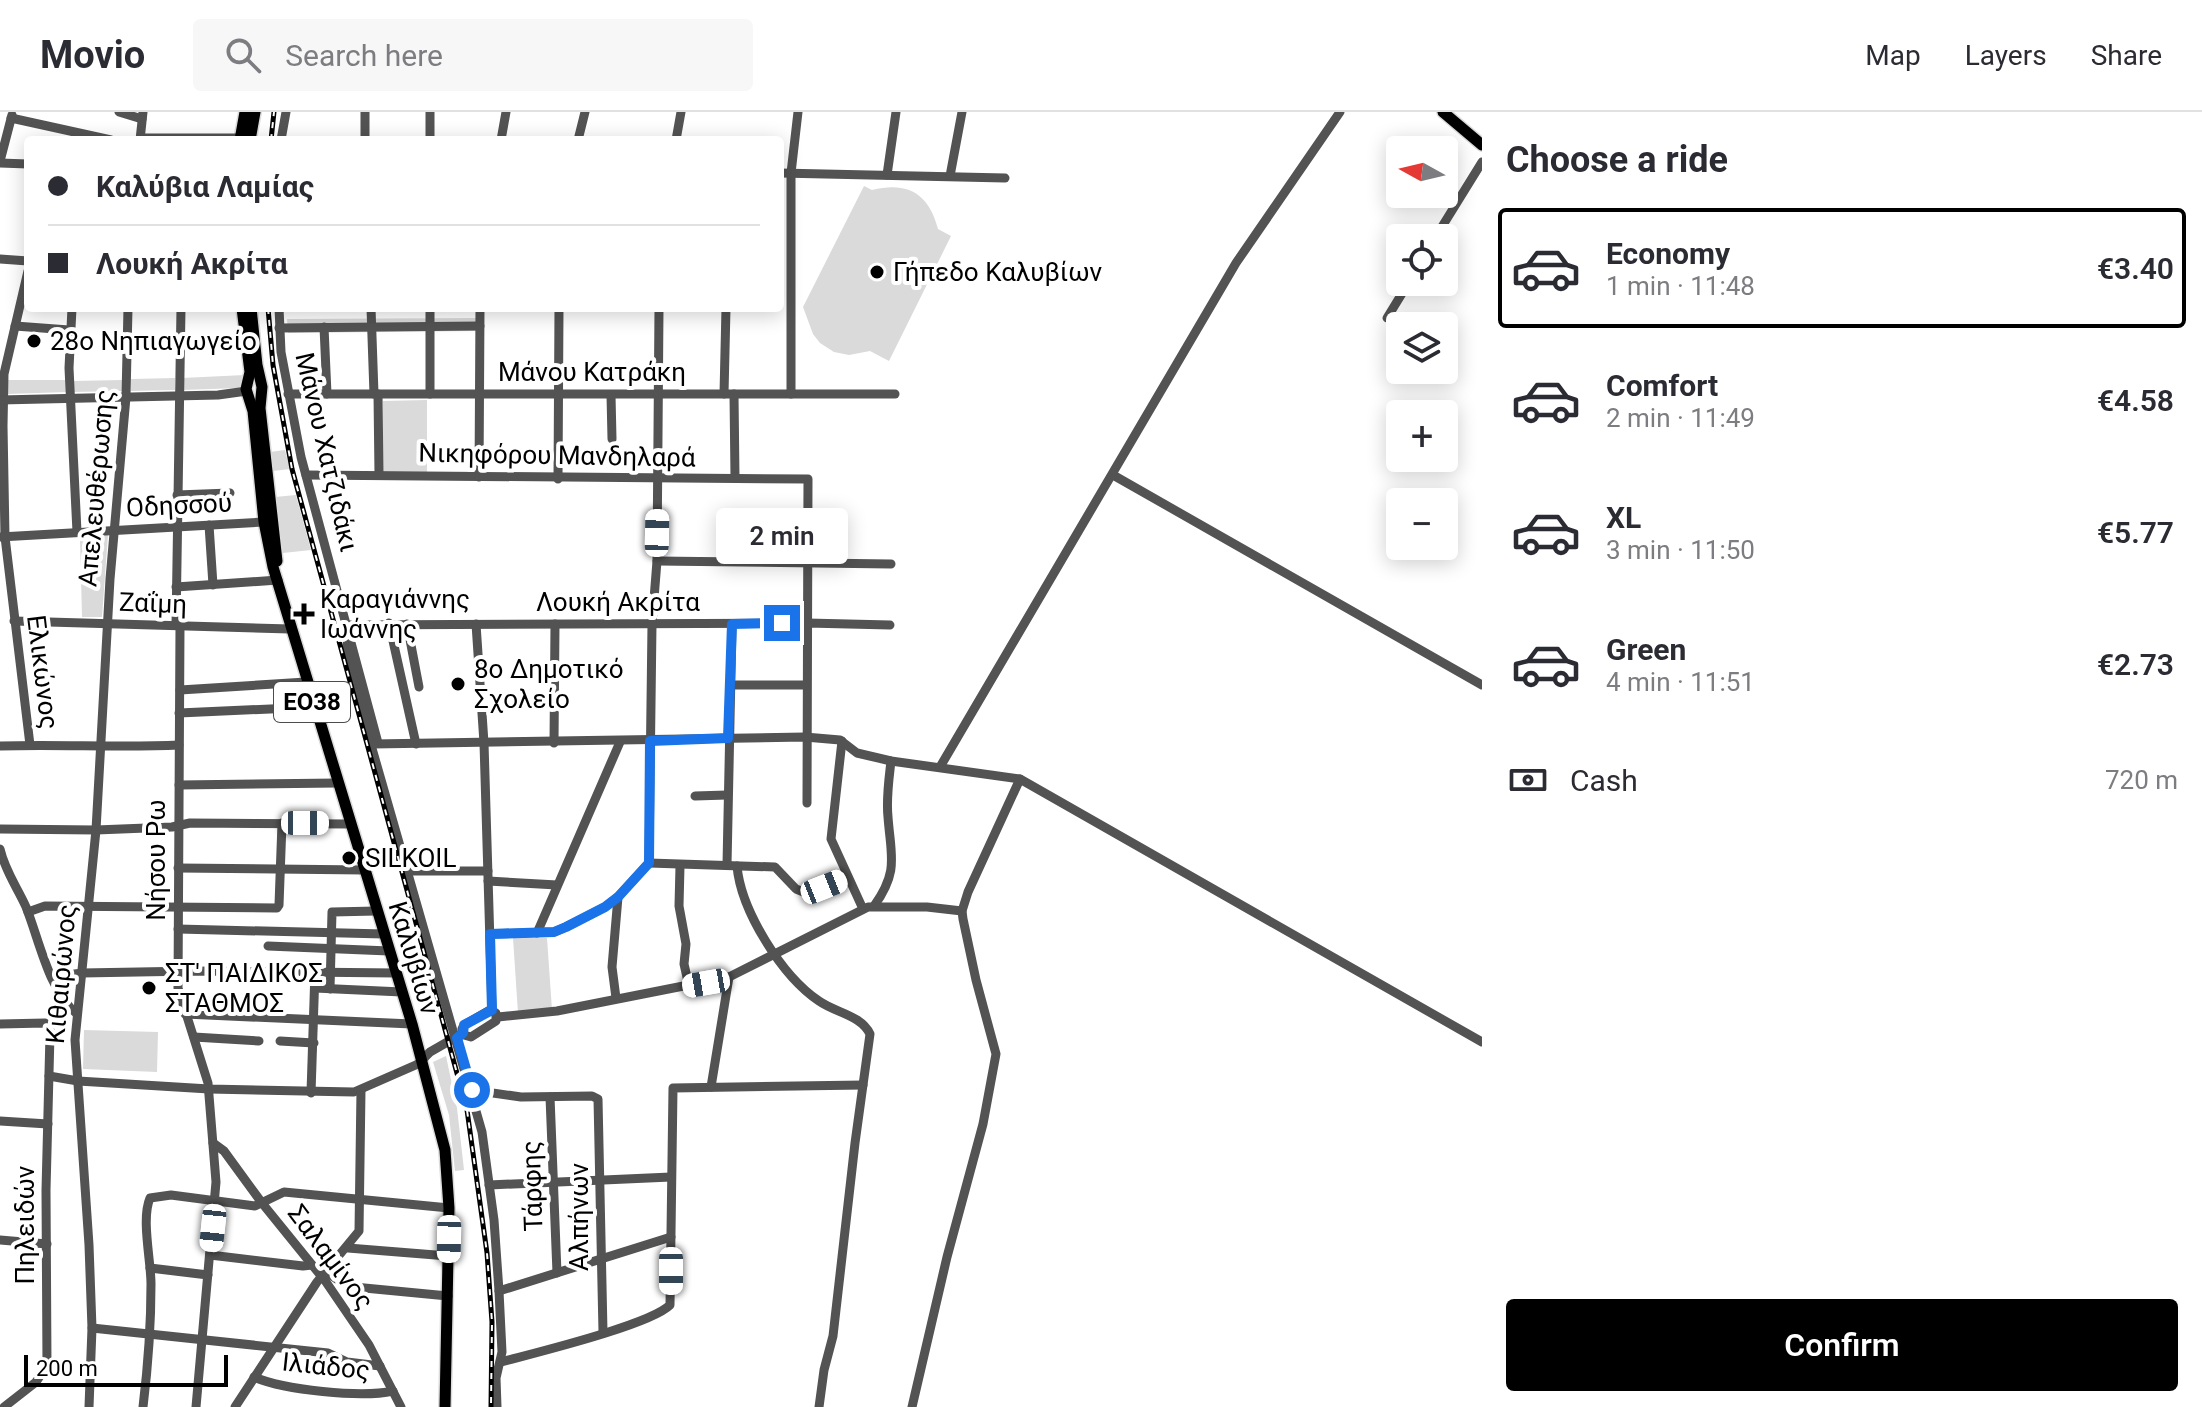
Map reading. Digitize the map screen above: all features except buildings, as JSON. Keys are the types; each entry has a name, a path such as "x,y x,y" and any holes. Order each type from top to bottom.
{"main road":[{"path":"244,136 245,112"},
{"path":"245,136 255,112"},
{"path":"1443,112 1482,145"},
{"name":"Καλυβίων","path":"242,312 250,372 247,389 253,411 264,522 278,580 290,629 412,1024 445,1150 449,1208 445,1407"},
{"name":"Καλυβίων","path":"252,312 262,388 260,408 278,580"},
{"path":"247,389 256,397 262,388"}],"street":[{"path":"119,112 142,115 140,136"},
{"path":"282,136 286,112"},
{"path":"365,112 365,136"},
{"path":"430,112 430,136"},
{"path":"502,136 506,112"},
{"path":"579,136 585,112"},
{"path":"677,136 681,112"},
{"path":"791,394 785,173 798,112"},
{"path":"887,175 896,112"},
{"path":"950,176 962,112"},
{"path":"940,767 1236,263 1340,112"},
{"path":"24,164 0,162 12,115 95,136"},
{"path":"1444,224 1482,162"},
{"path":"785,173 1005,178"},
{"path":"0,259 24,261"},
{"name":"Ελικώνος","path":"24,288 1,400 3,537 30,745"},
{"path":"71,312 70,397 77,532"},
{"name":"Απελευθέρωσης","path":"107,623 126,397 128,312"},
{"name":"Νήσου Ρω","path":"181,312 176,587 180,690 178,973 179,994 209,1089 216,1201 196,1407"},
{"name":"Μάνου Χατζιδάκι","path":"279,312 288,394 306,475 348,629 405,871 460,1036 482,1132 499,1291 501,1362 496,1378 497,1407"},
{"path":"371,312 379,475"},
{"path":"430,312 430,394"},
{"path":"479,477 480,312"},
{"path":"558,479 559,312"},
{"path":"490,934 560,930 593,914 618,897 649,863 652,624 657,561 659,312"},
{"path":"726,312 735,478"},
{"path":"15,326 69,330"},
{"path":"279,328 480,326"},
{"path":"324,327 327,394"},
{"path":"1,400 234,394 247,389"},
{"name":"Μάνου Κατράκη","path":"288,394 895,394"},
{"path":"611,395 612,439"},
{"name":"Νικηφόρου Μανδηλαρά","path":"306,475 808,479 809,562"},
{"path":"1113,475 1482,685"},
{"path":"177,495 230,493"},
{"name":"Οδησσού","path":"3,537 264,522"},
{"path":"209,525 213,585"},
{"path":"657,561 891,564"},
{"path":"807,803 805,685 809,562"},
{"path":"176,587 278,580"},
{"name":"Ζαΐμη","path":"14,621 290,629"},
{"name":"Κιθαιρώνος","path":"89,1407 92,1328 75,1049 96,830 107,623"},
{"path":"389,623 416,744"},
{"name":"Λουκή Ακρίτα","path":"348,629 389,623 890,625"},
{"path":"407,624 419,687"},
{"path":"476,624 495,1014"},
{"path":"554,743 555,624"},
{"path":"732,624 727,795 732,866 745,901 791,976 820,1002 854,1018 869,1031 833,1336 825,1363 819,1407"},
{"path":"180,690 306,682"},
{"path":"730,685 805,685"},
{"path":"179,713 314,707"},
{"path":"375,744 805,737 842,741 857,753 891,761 1020,779 1478,1040"},
{"path":"842,741 831,839 863,909"},
{"path":"537,933 620,742"},
{"path":"0,746 179,745"},
{"path":"874,906 890,880 892,867 888,816 891,761"},
{"path":"912,1407 983,1124 996,1054 962,911 1020,779"},
{"path":"179,785 337,783"},
{"path":"695,796 727,795"},
{"path":"28,912 40,906 277,908 282,869 282,823"},
{"path":"0,829 350,824"},
{"path":"0,849 6,870 28,912 53,977 64,1000 77,1014"},
{"path":"649,863 775,867 796,889 806,893 848,878"},
{"path":"680,866 679,906 689,986"},
{"path":"178,868 364,870"},
{"path":"405,871 488,876 557,885"},
{"path":"616,998 612,974 618,897"},
{"path":"49,1076 78,1081 209,1089 311,1093 361,1090 422,1060 430,1052 460,1036 464,1025 495,1014 557,1011 729,977 874,906 962,911"},
{"path":"330,989 333,911 376,911"},
{"path":"178,929 384,934"},
{"path":"268,946 389,951"},
{"path":"311,1093 315,971"},
{"path":"53,977 82,973 396,973"},
{"path":"711,1087 729,977"},
{"path":"315,988 402,992"},
{"path":"185,1014 412,1024"},
{"name":"Πηλειδών","path":"0,1024 41,1023 48,1025 50,1034 47,1365 36,1382 4,1407"},
{"path":"194,1037 259,1041"},
{"path":"280,1041 314,1043"},
{"path":"501,1362 661,1312 670,1303 673,1088 863,1085"},
{"path":"235,1407 273,1346 359,1231 361,1090"},
{"path":"472,1090 521,1097 550,1097"},
{"name":"Αλπήνων","path":"550,1097 592,1096 599,1101 603,1332"},
{"name":"Τάρφης","path":"550,1097 557,1273"},
{"path":"0,1121 48,1124"},
{"name":"Σαλαμίνος","path":"213,1143 221,1147 312,1265 324,1274 358,1327 401,1407"},
{"path":"489,1185 671,1177"},
{"path":"143,1407 150,1335 146,1210 150,1198 171,1195 255,1206 281,1192 449,1208"},
{"path":"499,1291 671,1237"},
{"path":"0,1240 47,1244"},
{"path":"348,1248 448,1256"},
{"path":"210,1255 312,1265"},
{"path":"150,1268 208,1275"},
{"path":"324,1274 354,1287 448,1296"},
{"path":"92,1328 328,1353 347,1362 380,1366"},
{"name":"Ιλιάδος","path":"254,1377 271,1383 364,1395 393,1391"}],"shaded area":[{"name":"Γήπεδο Καλυβίων","path":"864,186 872,190 896,187 915,193 929,207 938,229 951,236 889,361 870,351 849,355 834,352 813,334 803,307"},
{"path":"479,318 478,331 288,333 287,319"},
{"path":"245,375 240,388 182,390 182,378"},
{"path":"175,378 175,390 131,391 131,379"},
{"path":"7,380 67,380 68,392 7,394"},
{"path":"123,380 122,391 73,392 72,381"},
{"path":"427,400 427,472 383,472 383,401"},
{"path":"285,450 290,469 273,471 270,452"},
{"path":"296,495 311,550 283,553 275,497"},
{"path":"108,535 102,617 82,617 80,538"},
{"path":"513,938 547,938 552,1010 518,1013"},
{"path":"84,1030 158,1032 157,1072 83,1069"},
{"path":"446,1056 457,1108 464,1170 455,1171 449,1115 433,1062"}],"railway":[{"path":"271,136 274,112"},
{"path":"268,312 273,365 292,469 467,1110 487,1253 492,1322 491,1407"}],"place":[{"name":"Γήπεδο Καλυβίων","path":"877,272"},
{"name":"28ο Νηπιαγωγείο","path":"34,341"},
{"name":"Καραγιάννης Ιωάννης","path":"304,614"},
{"name":"8ο Δημοτικό Σχολείο","path":"458,684"},
{"name":"SILKOIL","path":"349,858"},
{"name":"ΣΤ' ΠΑΙΔΙΚΟΣ ΣΤΑΘΜΟΣ","path":"149,988"}],"route":[{"path":"472,1090 457,1038 463,1033 464,1025 492,1010 490,934 554,932 593,914 618,897 649,863 650,741 728,738 732,624 782,623"}]}
